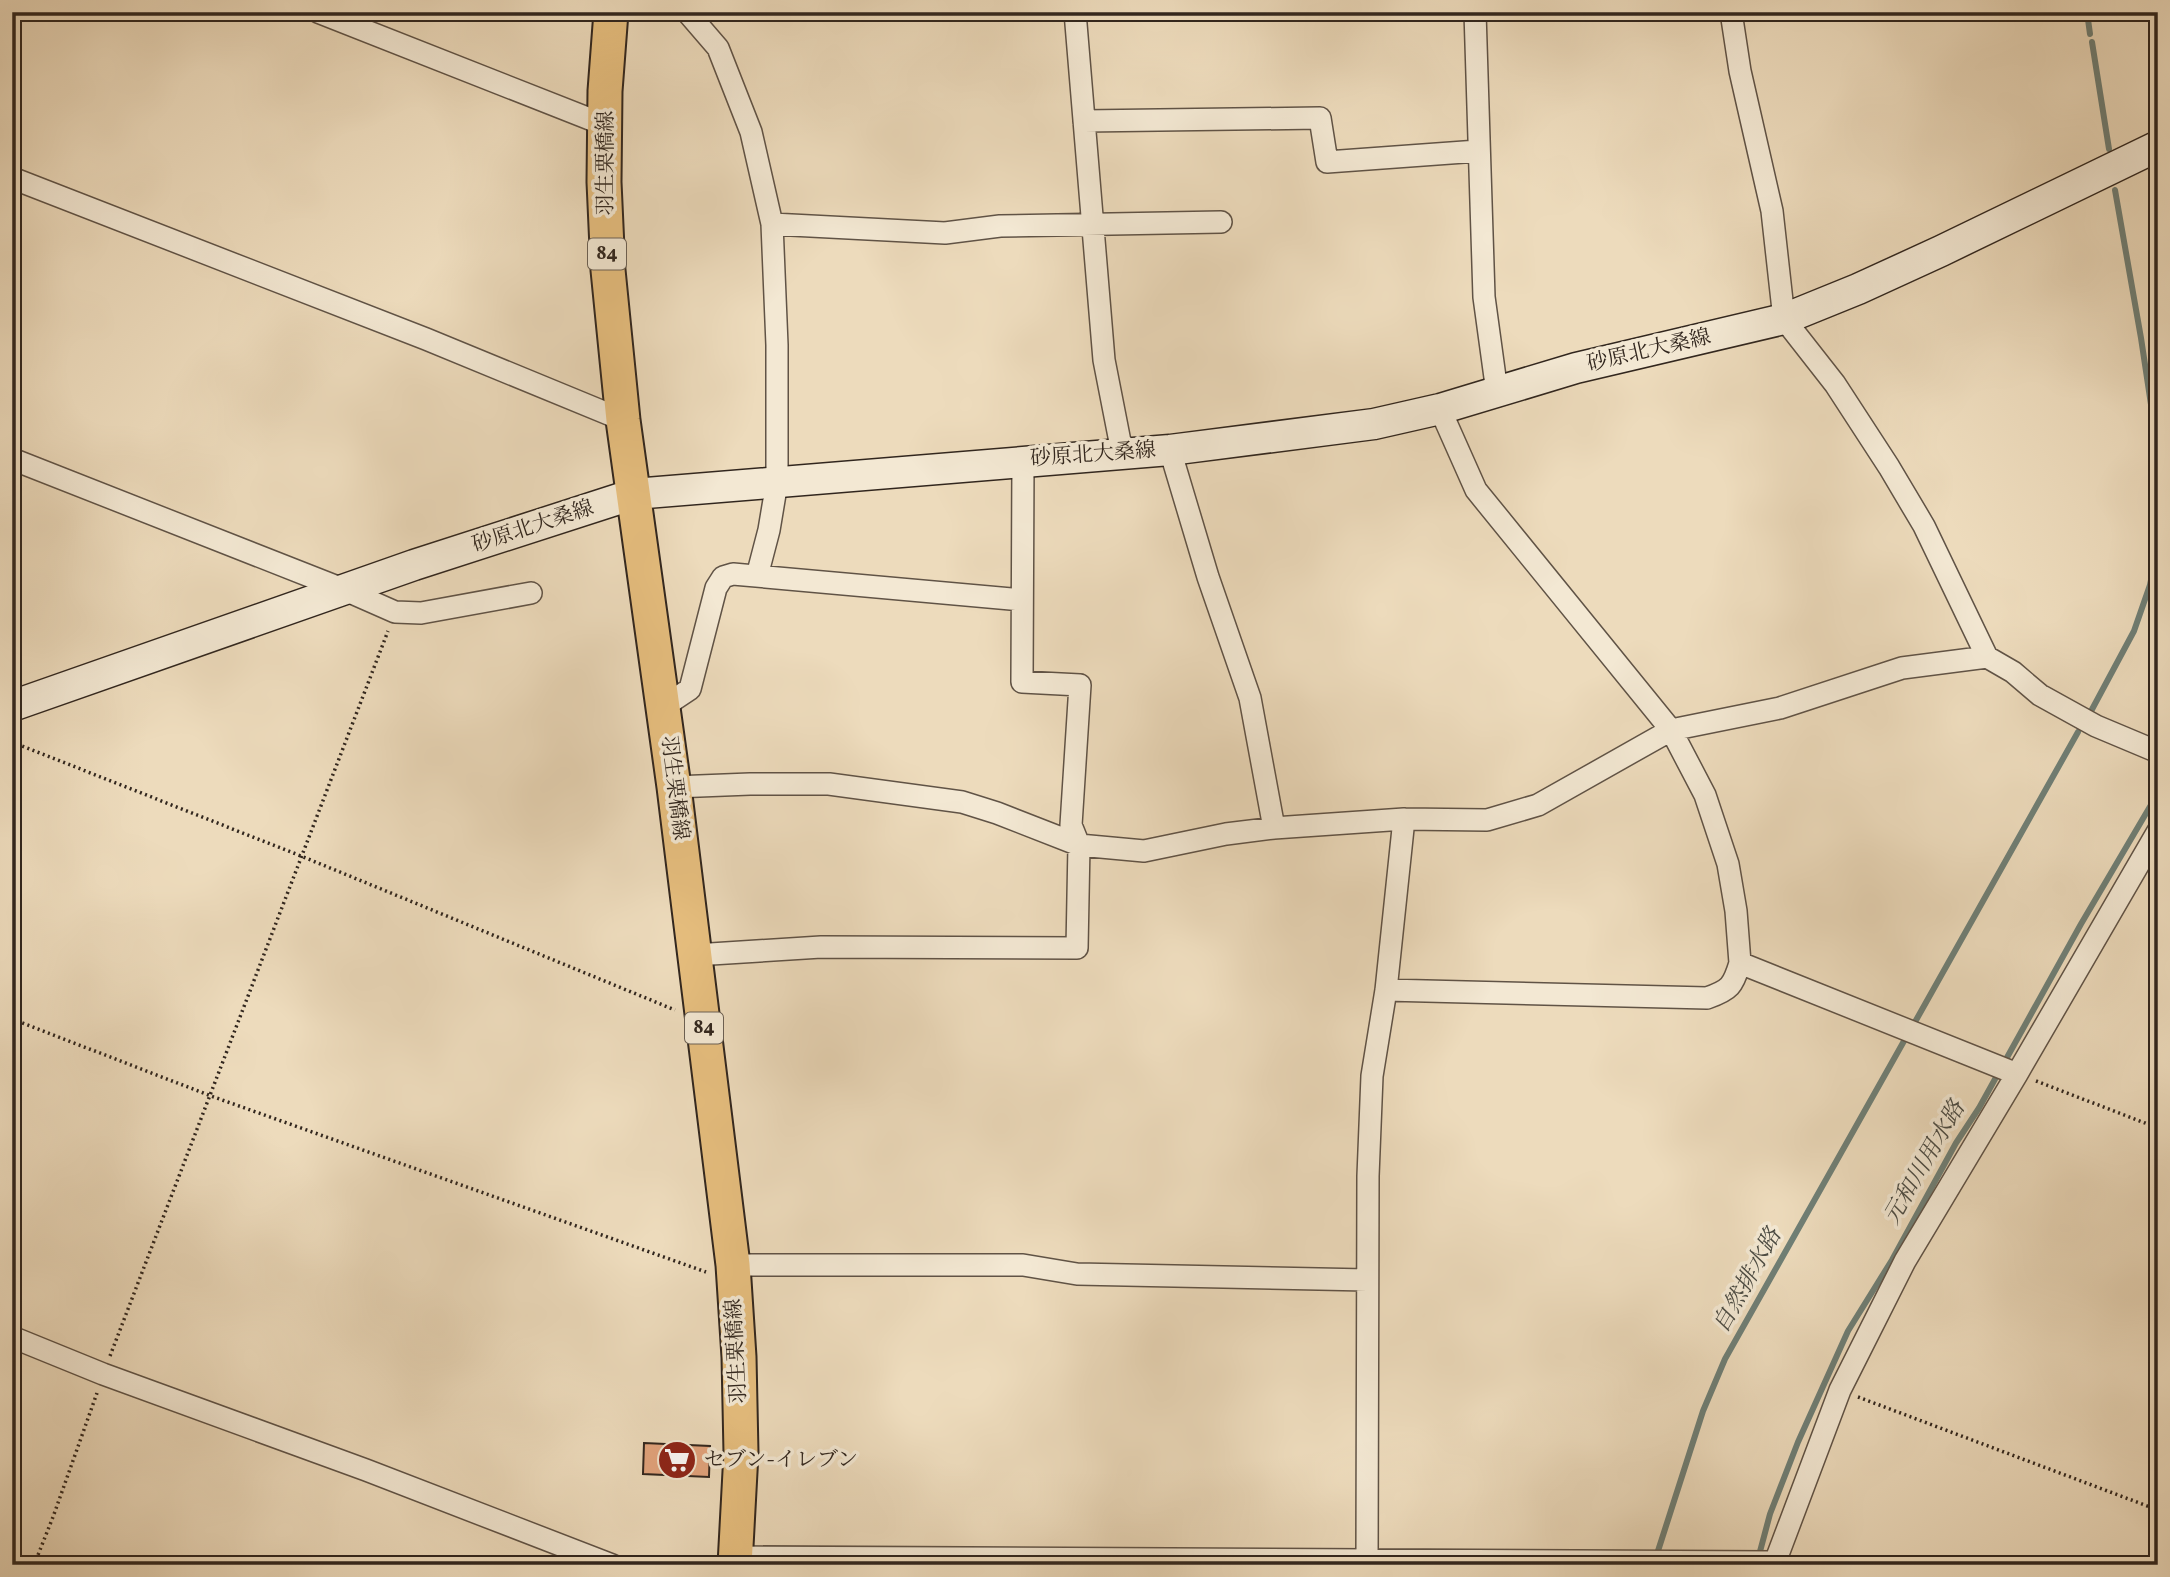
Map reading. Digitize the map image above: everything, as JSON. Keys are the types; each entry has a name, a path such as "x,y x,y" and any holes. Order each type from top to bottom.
{"main road":[{"name":"羽生栗橋線","path":"611,12 604,182 608,270 623,420 674,787 734,1274 741,1452 735,1561"},
{"name":"砂原北大桑線","path":"12,706 345,590 634,495 1170,450 1374,424 1440,409 1576,368 1784,319 1858,289 2158,146"}],"street":[{"path":"318,12 605,125"},
{"path":"687,12 718,48 751,132 772,224 777,345 777,482 769,530 757,576"},
{"path":"1075,12 1104,360 1122,452"},
{"path":"1475,12 1484,297 1497,391"},
{"path":"1731,12 1740,71 1772,211 1784,319 1835,384 1889,467 1924,526 1987,657 2013,672 2040,695 2096,726 2158,752"},
{"path":"1084,121 1321,118 1327,162 1478,151"},
{"path":"12,178 426,339 623,420"},
{"path":"772,224 945,233 1000,226 1221,222"},
{"path":"1386,990 1707,998 1734,984 1740,962 1736,911 1728,864 1705,795 1671,730 1476,490 1440,409"},
{"path":"1170,450 1208,576 1251,698 1274,828"},
{"path":"12,459 395,612 421,612 531,593"},
{"path":"695,955 821,947 1077,948 1079,845 1071,825 1080,685 1022,681 1023,461"},
{"path":"663,707 690,689 716,588 723,577 733,574 1022,600"},
{"path":"674,787 829,784 962,802 1079,845 1144,851 1226,834 1274,828 1404,819 1487,820 1538,805 1671,730 1780,708 1902,668 1987,657"},
{"path":"1367,1562 1368,1175 1372,1076 1386,990 1404,819"},
{"path":"735,1561 1774,1563 1840,1390 1905,1261 2158,831"},
{"path":"1740,962 2017,1074"},
{"path":"734,1274 1023,1265 1077,1274 1367,1280"},
{"path":"12,1337 103,1374 366,1470 611,1565"}],"path":[{"path":"34,1565 103,1374 395,612"},
{"path":"12,742 301,856 703,1022"},
{"path":"12,1019 211,1096 734,1274"},
{"path":"2017,1074 2158,1128"},
{"path":"1840,1390 2158,1510"}],"building":[{"name":"セブン-イレブン","path":"644,1443 710,1446 709,1477 643,1474"}],"waterway":[{"name":"自然排水路","path":"2087,12 2090,34"},
{"name":"自然排水路","path":"2092,42 2109,149"},
{"name":"自然排水路","path":"2115,190 2158,451"},
{"name":"自然排水路","path":"2089,715 2134,631 2150,585 2158,544"},
{"name":"自然排水路","path":"1915,1022 2078,732"},
{"name":"元和川用水路","path":"1758,1559 1770,1514 1798,1442 1848,1331 1892,1260 1956,1143 1979,1108 2081,924 2158,793"},
{"name":"自然排水路","path":"1657,1554 1703,1411 1725,1359 1904,1041"}],"place":[{"name":"セブン-イレブン","path":"677,1460"}]}
